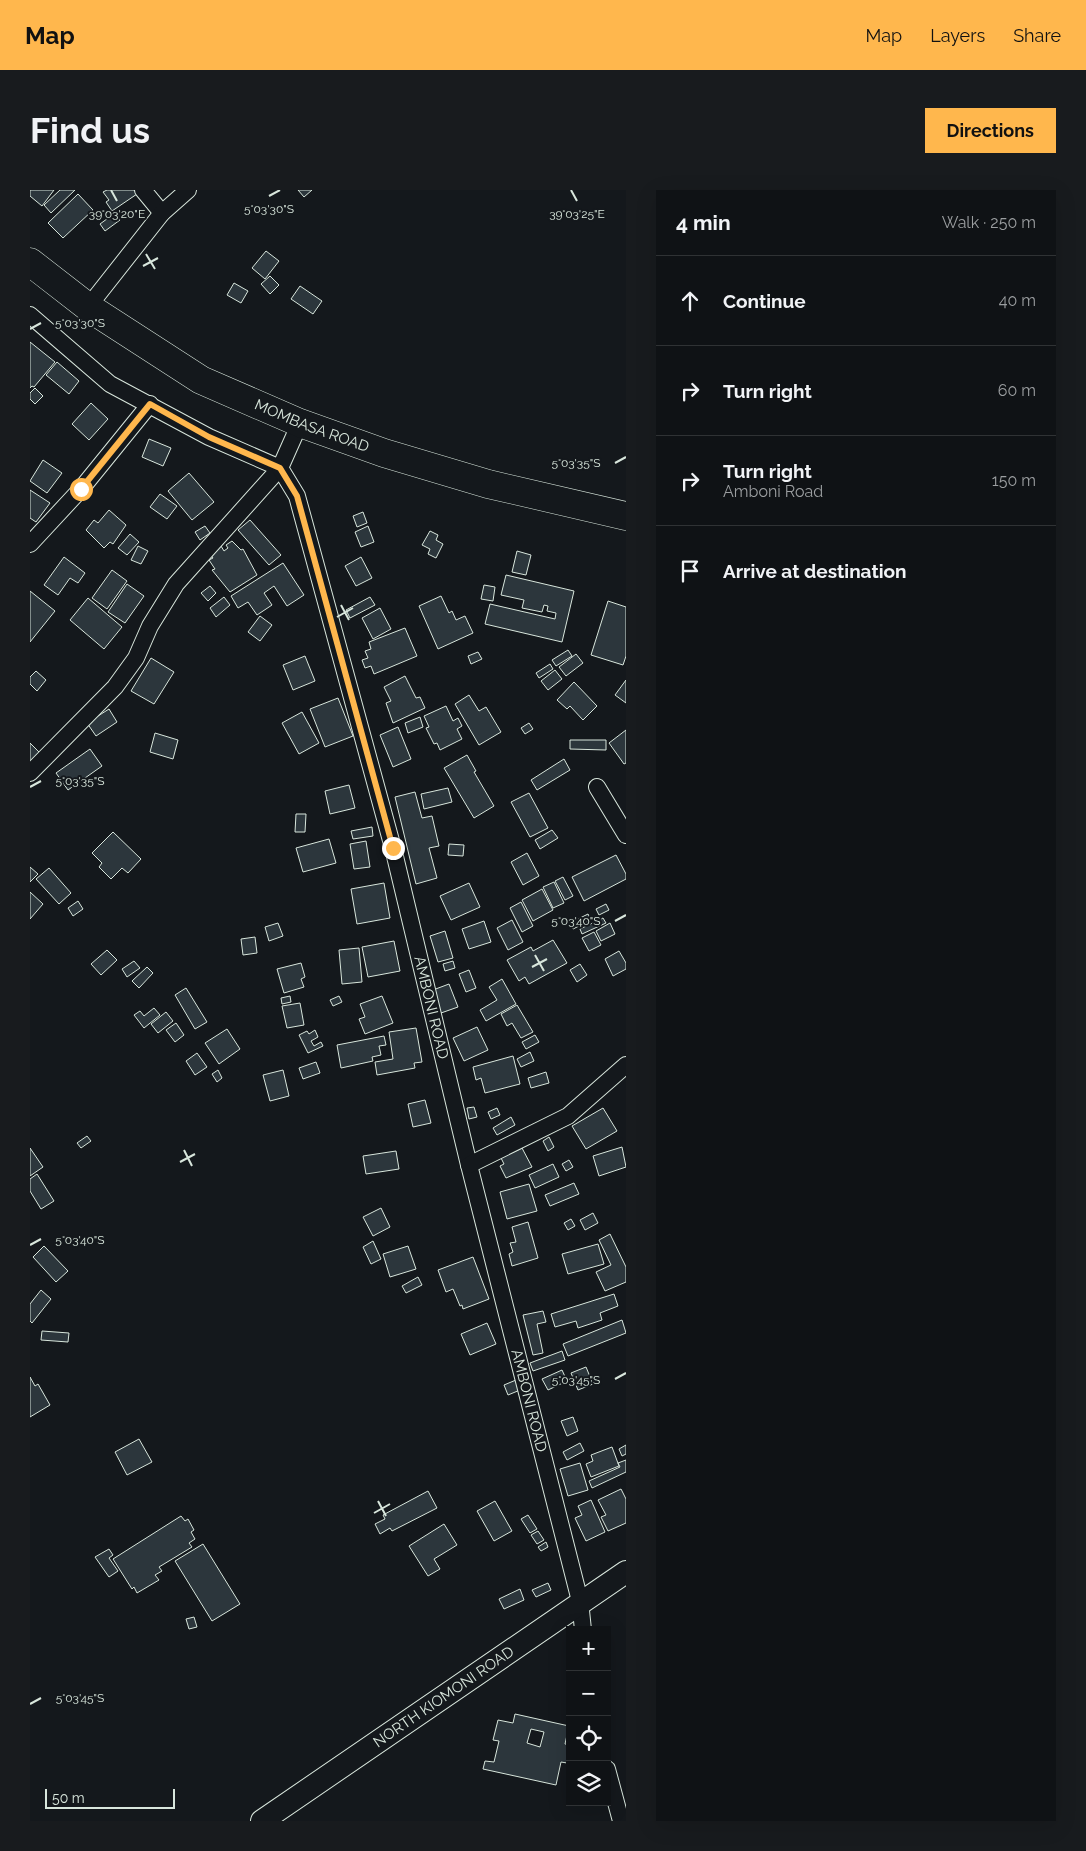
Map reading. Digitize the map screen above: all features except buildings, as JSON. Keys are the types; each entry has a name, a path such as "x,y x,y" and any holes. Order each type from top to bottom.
{"highway":[{"name":"MOMBASA ROAD","path":"30,262 88,307 202,380 300,423 384,453 488,484 626,516"}],"main road":[{"name":"NORTH KIOMONI ROAD","path":"262,1821 580,1601 626,1572"}],"street":[{"path":"143,190 162,213"},
{"path":"88,307 162,213 188,190"},
{"path":"32,320 110,384 209,437 280,468"},
{"path":"30,544 81,489 150,404"},
{"path":"30,773 115,687 136,658 150,626 176,584 280,468 300,423"},
{"name":"AMBONI ROAD","path":"280,468 297,496 390,838 469,1165 580,1601 583,1626"},
{"path":"597,787 626,835"},
{"path":"469,1165 568,1116 626,1066"},
{"path":"611,1784 621,1821"}],"route":[{"path":"81,489 150,404 209,437 280,468 297,496 393,848"}]}
